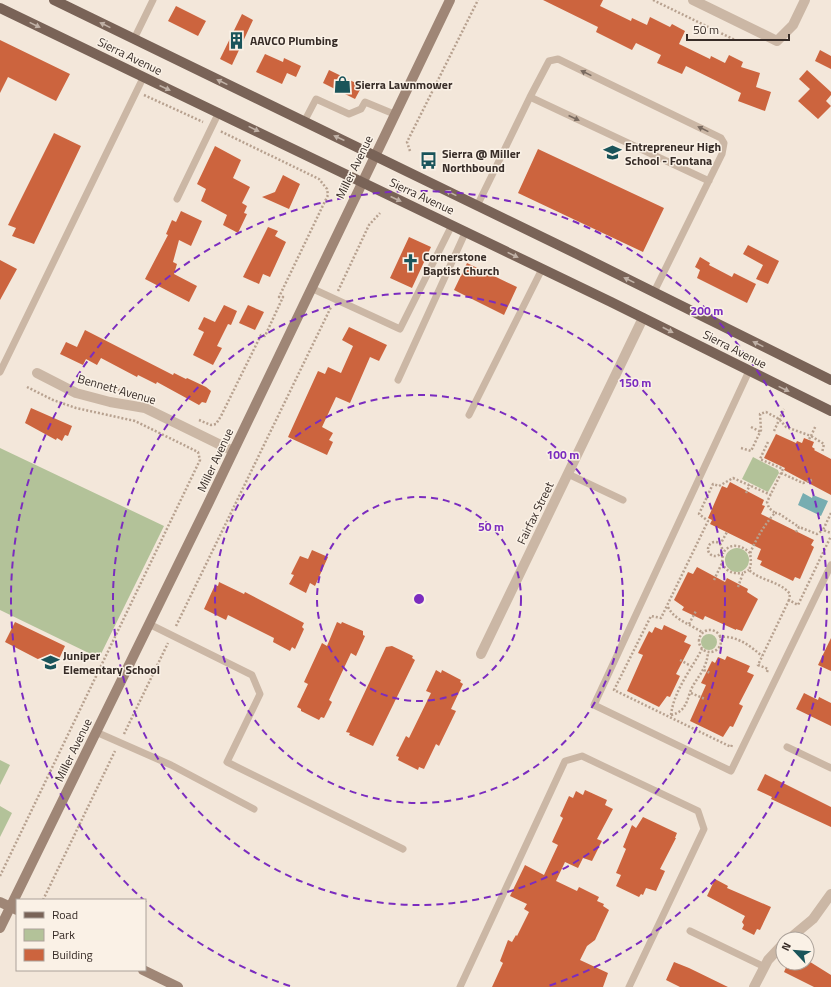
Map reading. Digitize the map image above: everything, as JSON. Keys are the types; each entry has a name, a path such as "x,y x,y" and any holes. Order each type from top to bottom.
{"main road":[{"name":"Sierra Avenue","path":"54,0 654,292 831,380"},
{"name":"Sierra Avenue","path":"0,8 466,231 831,411"}],"street":[{"name":"Miller Avenue","path":"18,899 96,732 450,0"},
{"path":"693,0 777,41 793,25 805,0"},
{"name":"Fairfax Street","path":"481,654 643,318"},
{"name":"Bennett Avenue","path":"37,373 76,393 110,402 145,408 233,451"},
{"path":"799,931 813,919 831,894"},
{"path":"0,902 14,908"},
{"name":"Miller Avenue","path":"0,928 14,908"},
{"path":"754,987 768,960 775,953"},
{"path":"145,971 178,987"}],"lane":[{"path":"134,39 153,0"},
{"path":"477,206 549,60 558,59 721,138 724,142 722,154 654,292"},
{"path":"0,372 144,78"},
{"path":"530,97 709,181"},
{"path":"304,122 316,99 349,114 361,109 365,102 394,114"},
{"path":"177,199 219,112"},
{"path":"311,288 400,329 452,225"},
{"path":"398,380 466,231"},
{"path":"469,415 542,269"},
{"path":"749,371 594,705 731,771 831,565"},
{"path":"568,474 623,500"},
{"path":"149,624 172,634 252,675 260,694 226,762 403,849"},
{"path":"96,732 171,765 254,809"},
{"path":"788,747 831,768"},
{"path":"460,987 565,761 582,756 698,811 704,829 629,987"},
{"path":"690,931 765,967"}],"path":[{"path":"410,151 407,142 478,0"},
{"path":"652,0 735,40"},
{"path":"136,92 212,126 319,178 327,189 328,196 279,297 283,297 265,336 261,335 221,416 216,424 211,425 197,419"},
{"path":"43,899 335,299 369,225 380,213"},
{"path":"98,386 134,392 141,395"},
{"path":"0,876 200,460 198,452 135,421 76,408 53,400 27,387"},
{"path":"774,431 784,409"},
{"path":"742,448 752,451 761,432 760,414 766,412 779,419 786,427 824,444 822,453"},
{"path":"810,438 816,425"},
{"path":"751,427 761,432"},
{"path":"768,442 760,459 783,469 771,495 768,506 775,513 778,513 800,527 817,534 823,530 831,513"},
{"path":"781,473 803,483 812,480"},
{"path":"735,740 731,747 614,690 651,616 661,618 708,522 699,514 713,484 719,486 733,478 771,495"},
{"path":"746,493 750,485"},
{"path":"750,553 761,530 775,513"},
{"path":"796,532 800,527"},
{"path":"789,600 798,605 831,535 823,530"},
{"path":"714,580 722,563 720,545 727,532"},
{"path":"720,545 715,542 711,544 708,551 710,554 714,556 735,546 744,548 750,553 752,560 749,570 743,573 726,570 722,563"},
{"path":"749,570 759,577 769,580 788,591 790,594 789,600 758,665 768,669 764,676"},
{"path":"738,587 743,573"},
{"path":"667,607 673,616 703,633"},
{"path":"689,624 696,611"},
{"path":"719,637 719,646 714,651 708,652 702,649 699,639 703,633 712,631 719,637 733,638 742,641 762,656"},
{"path":"670,716 678,691 702,649"},
{"path":"670,716 680,712 685,707 694,684 704,670 708,652"},
{"path":"680,660 691,666"},
{"path":"704,670 710,673"},
{"path":"691,693 704,699"}],"green space":[{"name":"Juniper Elementary School","path":"0,448 164,526 99,658 0,610"},
{"path":"753,457 778,470 779,473 768,492 742,479"},
{"path":"737,548 746,551 749,560 746,569 737,572 728,569 725,560 728,551"},
{"path":"706,634 712,634 717,639 715,648 712,650 706,650 701,645 701,639"},
{"path":"0,760 10,765 0,785"},
{"path":"0,806 12,813 0,837"}],"water":[{"path":"803,493 812,498 813,495 828,501 821,516 798,505"}],"building":[{"path":"543,0 603,0 600,6 631,21 632,18 647,25 650,17 670,27 672,24 685,31 679,44 710,59 711,56 725,63 729,55 743,62 741,67 760,73 756,87 771,92 765,111 738,101 741,93 686,66 682,74 657,63 661,55 636,43 632,50 596,32 598,27"},
{"path":"176,6 206,21 198,36 168,21"},
{"name":"AAVCO Plumbing","path":"242,14 253,20 232,65 220,59"},
{"path":"0,40 70,74 56,101 8,77 0,93"},
{"path":"820,50 831,56 831,69 815,61"},
{"path":"265,54 283,62 284,58 301,66 296,77 287,73 282,84 256,72"},
{"name":"Sierra Lawnmower","path":"329,70 362,86 355,99 323,83"},
{"path":"807,70 831,92 831,95 826,101 831,106 818,119 798,101 810,89 799,79"},
{"path":"54,133 81,146 34,244 12,236 16,228 8,225"},
{"path":"215,146 241,160 233,178 250,187 242,203 247,206 244,213 247,214 238,233 223,225 227,215 201,201 206,189 197,184"},
{"path":"538,149 664,208 643,252 518,193"},
{"path":"283,175 300,184 289,209 262,197 275,192"},
{"path":"181,211 202,221 191,246 179,240 173,262 177,264 174,274 197,286 189,302 145,279 168,235 166,234 172,220 176,222"},
{"path":"268,227 278,231 275,236 286,242 270,277 263,274 259,284 243,277"},
{"name":"Cornerstone Baptist Church","path":"409,237 431,247 412,288 390,278"},
{"path":"748,245 779,261 768,284 756,279 763,265 743,254"},
{"path":"700,257 710,263 709,265 732,277 734,273 756,284 747,303 697,278 700,270 695,267"},
{"path":"0,260 17,269 0,300"},
{"path":"467,263 517,287 504,315 454,290"},
{"path":"224,305 237,311 231,325 228,324 217,346 222,348 213,365 193,355 204,332 198,329 204,317 215,322"},
{"path":"248,305 264,312 255,330 239,323"},
{"path":"349,327 387,345 379,361 370,357 350,403 336,397 322,427 333,433 329,440 333,442 327,455 288,437 318,371 325,374 328,367 341,373 353,346 342,340"},
{"path":"85,330 173,375 174,373 206,387 211,391 206,403 202,402 199,405 157,382 156,384 138,375 137,377 101,358 97,365 86,359 83,365 60,354 66,342 77,347"},
{"path":"31,408 72,426 68,436 65,435 62,441 57,438 56,440 25,423"},
{"path":"776,434 796,443 797,441 802,443 804,438 814,442 812,447 815,449 814,450 831,459 831,495 784,470 785,468 764,458"},
{"path":"730,482 764,500 762,505 765,506 761,514 814,540 811,545 814,547 800,579 795,577 793,581 760,565 762,561 757,559 761,549 710,524 712,520 708,518 722,486 727,488"},
{"path":"312,550 328,557 315,586 310,583 306,593 289,584 294,575 291,574 300,556 308,559"},
{"path":"697,567 725,582 727,578 748,589 747,592 758,599 742,631 736,630 705,616 703,620 682,610 684,607 674,600 688,572 693,574"},
{"path":"219,582 244,594 245,592 304,623 302,627 304,629 295,649 292,647 290,651 273,642 274,638 228,615 226,620 204,609 215,585 218,586"},
{"path":"15,622 65,646 55,668 5,642"},
{"path":"337,622 341,624 342,622 363,631 363,635 365,636 356,656 351,653 329,700 332,702 324,718 321,717 319,720 301,711 301,709 297,707 308,684 304,682 322,643 327,646"},
{"path":"664,625 687,636 684,642 691,645 676,674 680,676 670,697 667,696 659,707 627,691 643,655 638,653 649,631 652,633 655,627 662,630"},
{"path":"831,638 831,671 818,665"},
{"path":"392,646 413,656 412,658 415,660 373,746 349,735 350,733 346,732 386,647"},
{"path":"727,656 750,666 747,672 754,675 739,704 743,706 733,727 730,726 723,737 690,721 706,685 701,683 712,661 715,663 718,657 725,660"},
{"path":"436,670 441,673 442,670 461,680 460,682 463,684 451,709 456,711 439,746 436,744 424,769 419,767 418,770 398,760 399,757 396,756 406,736 409,738 431,693 426,691"},
{"path":"804,693 818,700 819,697 831,703 831,726 796,709"},
{"path":"765,774 831,807 831,827 771,799 772,797 757,790"},
{"path":"585,790 607,800 605,805 613,809 597,839 602,841 592,861 583,858 578,868 565,862 556,881 577,891 579,887 599,897 597,901 604,904 603,906 609,910 595,940 587,946 580,960 608,973 603,987 492,987 503,963 500,961 508,940 512,942 516,935 517,936 529,912 524,909 527,904 510,896 525,865 544,875 558,845 552,842 563,818 560,816 569,796 573,798 576,791 583,795"},
{"path":"643,817 677,833 676,838 660,869 665,871 656,891 646,888 643,895 641,894 639,897 616,886 621,875 616,873 626,849 623,847 632,825 636,828"},
{"path":"715,879 728,886 727,888 771,907 760,930 757,929 754,935 742,929 744,925 742,922 745,916 707,896"},
{"path":"674,962 728,987 680,987 666,980"},
{"path":"815,965 831,975 831,987 814,987 784,972 815,971"}],"place":[{"name":"AAVCO Plumbing","path":"237,40"},
{"name":"Sierra Lawnmower","path":"342,84"},
{"name":"Entrepreneur High School - Fontana","path":"612,153"},
{"name":"Sierra @ Miller Northbound","path":"429,160"},
{"name":"Cornerstone Baptist Church","path":"410,263"},
{"name":"Juniper Elementary School","path":"50,662"}]}
